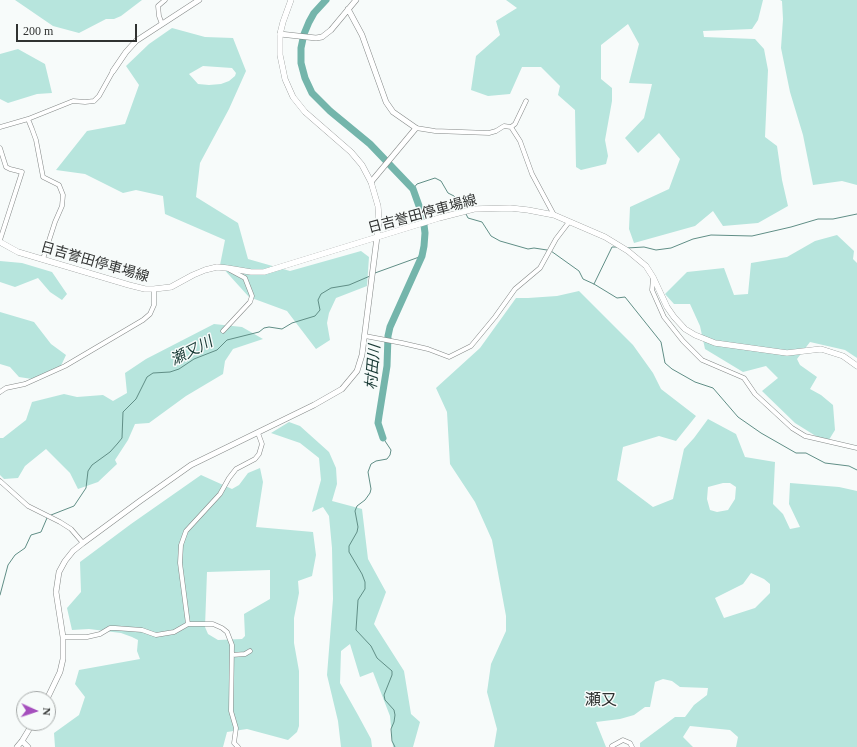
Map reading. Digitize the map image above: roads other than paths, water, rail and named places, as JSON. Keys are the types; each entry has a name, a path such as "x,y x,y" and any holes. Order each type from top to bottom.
{"main road":[{"path":"291,0 280,34 281,62 285,79 293,97 311,119 351,152 362,165 371,182 379,212 380,221 377,237"},
{"name":"日吉誉田停車場線","path":"0,241 18,252 129,285 145,289 154,289 171,287 205,270 227,268 259,273 439,218 474,209 492,207 510,208 554,215 605,237 623,248 646,266 653,277 667,307 674,317 685,329 695,335 715,343 787,353 821,349 843,356 857,366"}],"street":[{"path":"162,24 158,6 165,0"},
{"path":"0,127 28,120 73,101 94,101 99,96 126,52 136,41 199,0"},
{"path":"280,34 316,38 327,33 356,0"},
{"path":"348,10 362,35 386,102 393,112 416,128 435,131 489,133 504,126 511,127"},
{"path":"511,127 526,101"},
{"path":"28,120 36,140 43,177 59,185 63,195 62,206 43,259"},
{"path":"511,127 520,142 532,174 554,215"},
{"path":"371,182 396,150 416,128"},
{"path":"0,148 6,167 22,172 0,241"},
{"path":"365,336 428,349 449,357 471,346 515,289 540,268 556,239 569,222"},
{"path":"51,691 63,664 63,637 56,592 58,578 65,561 73,551 83,543 152,492 191,466 342,389 357,371 362,355 377,237"},
{"path":"224,331 250,302 252,296 245,278 227,268"},
{"path":"653,277 652,290 664,317 683,341 702,360 734,372 744,378 755,394 792,428 805,436 857,448"},
{"path":"0,392 6,388 25,384 65,366 143,320 150,314 154,306 154,289"},
{"path":"188,624 180,562 181,545 186,531 220,494 236,469 255,459 259,454 262,444 258,432"},
{"path":"0,481 28,506 71,529 83,543"},
{"path":"63,637 87,637 100,634 110,628 142,630 156,635 162,635 174,632 188,624 213,624 225,630 231,641 231,711 236,728 234,743 238,747"},
{"path":"232,655 245,654 250,651"},
{"path":"16,747 28,731"},
{"path":"612,746 624,740 630,743 632,747"},
{"path":"22,741 28,747"}],"waterway":[{"name":"村田川","path":"326,0 314,13 304,34 301,48 301,63 305,78 312,93 330,111 370,144 413,189 423,217 425,233 422,256 390,327 388,336 387,366 378,423 383,438"},
{"path":"413,189 417,184 435,178 441,181 448,193 460,202 463,209"},
{"path":"466,214 468,218 482,222 491,236 500,241 528,249 534,248 547,250"},
{"path":"627,248 644,247 656,250 671,248 693,239 711,235 752,236 818,219 833,219 857,214"},
{"path":"594,284 612,247 618,247"},
{"path":"551,251 579,271 583,279 617,298 625,297 661,342 665,363 672,369 695,382 713,388 738,417 761,433 796,453 806,453 825,463 849,466 857,470"},
{"name":"瀬又川","path":"375,273 422,256"},
{"name":"瀬又川","path":"51,515 74,506 86,488 88,471 92,465 110,452 122,438 123,412 136,399 147,377 153,373 170,372 179,369 194,359 217,350 227,340 259,332 264,328 269,327 282,329 292,323 315,316 320,310 318,300 321,294 331,288 349,285 370,276"},
{"name":"村田川","path":"383,438 391,450 390,455 387,459 376,461 371,464 368,472 371,489 365,500 357,506 355,511 358,527 357,532 349,546 349,552 365,582 365,589 358,600 356,630 371,646 377,658 392,671 392,675 384,695 385,700 394,710 394,722 391,729 392,741 395,747"},
{"name":"瀬又川","path":"0,595 8,565 15,555 25,548 31,535 41,532 47,518"}],"district":[{"name":"瀬又","path":"601,699"}]}
